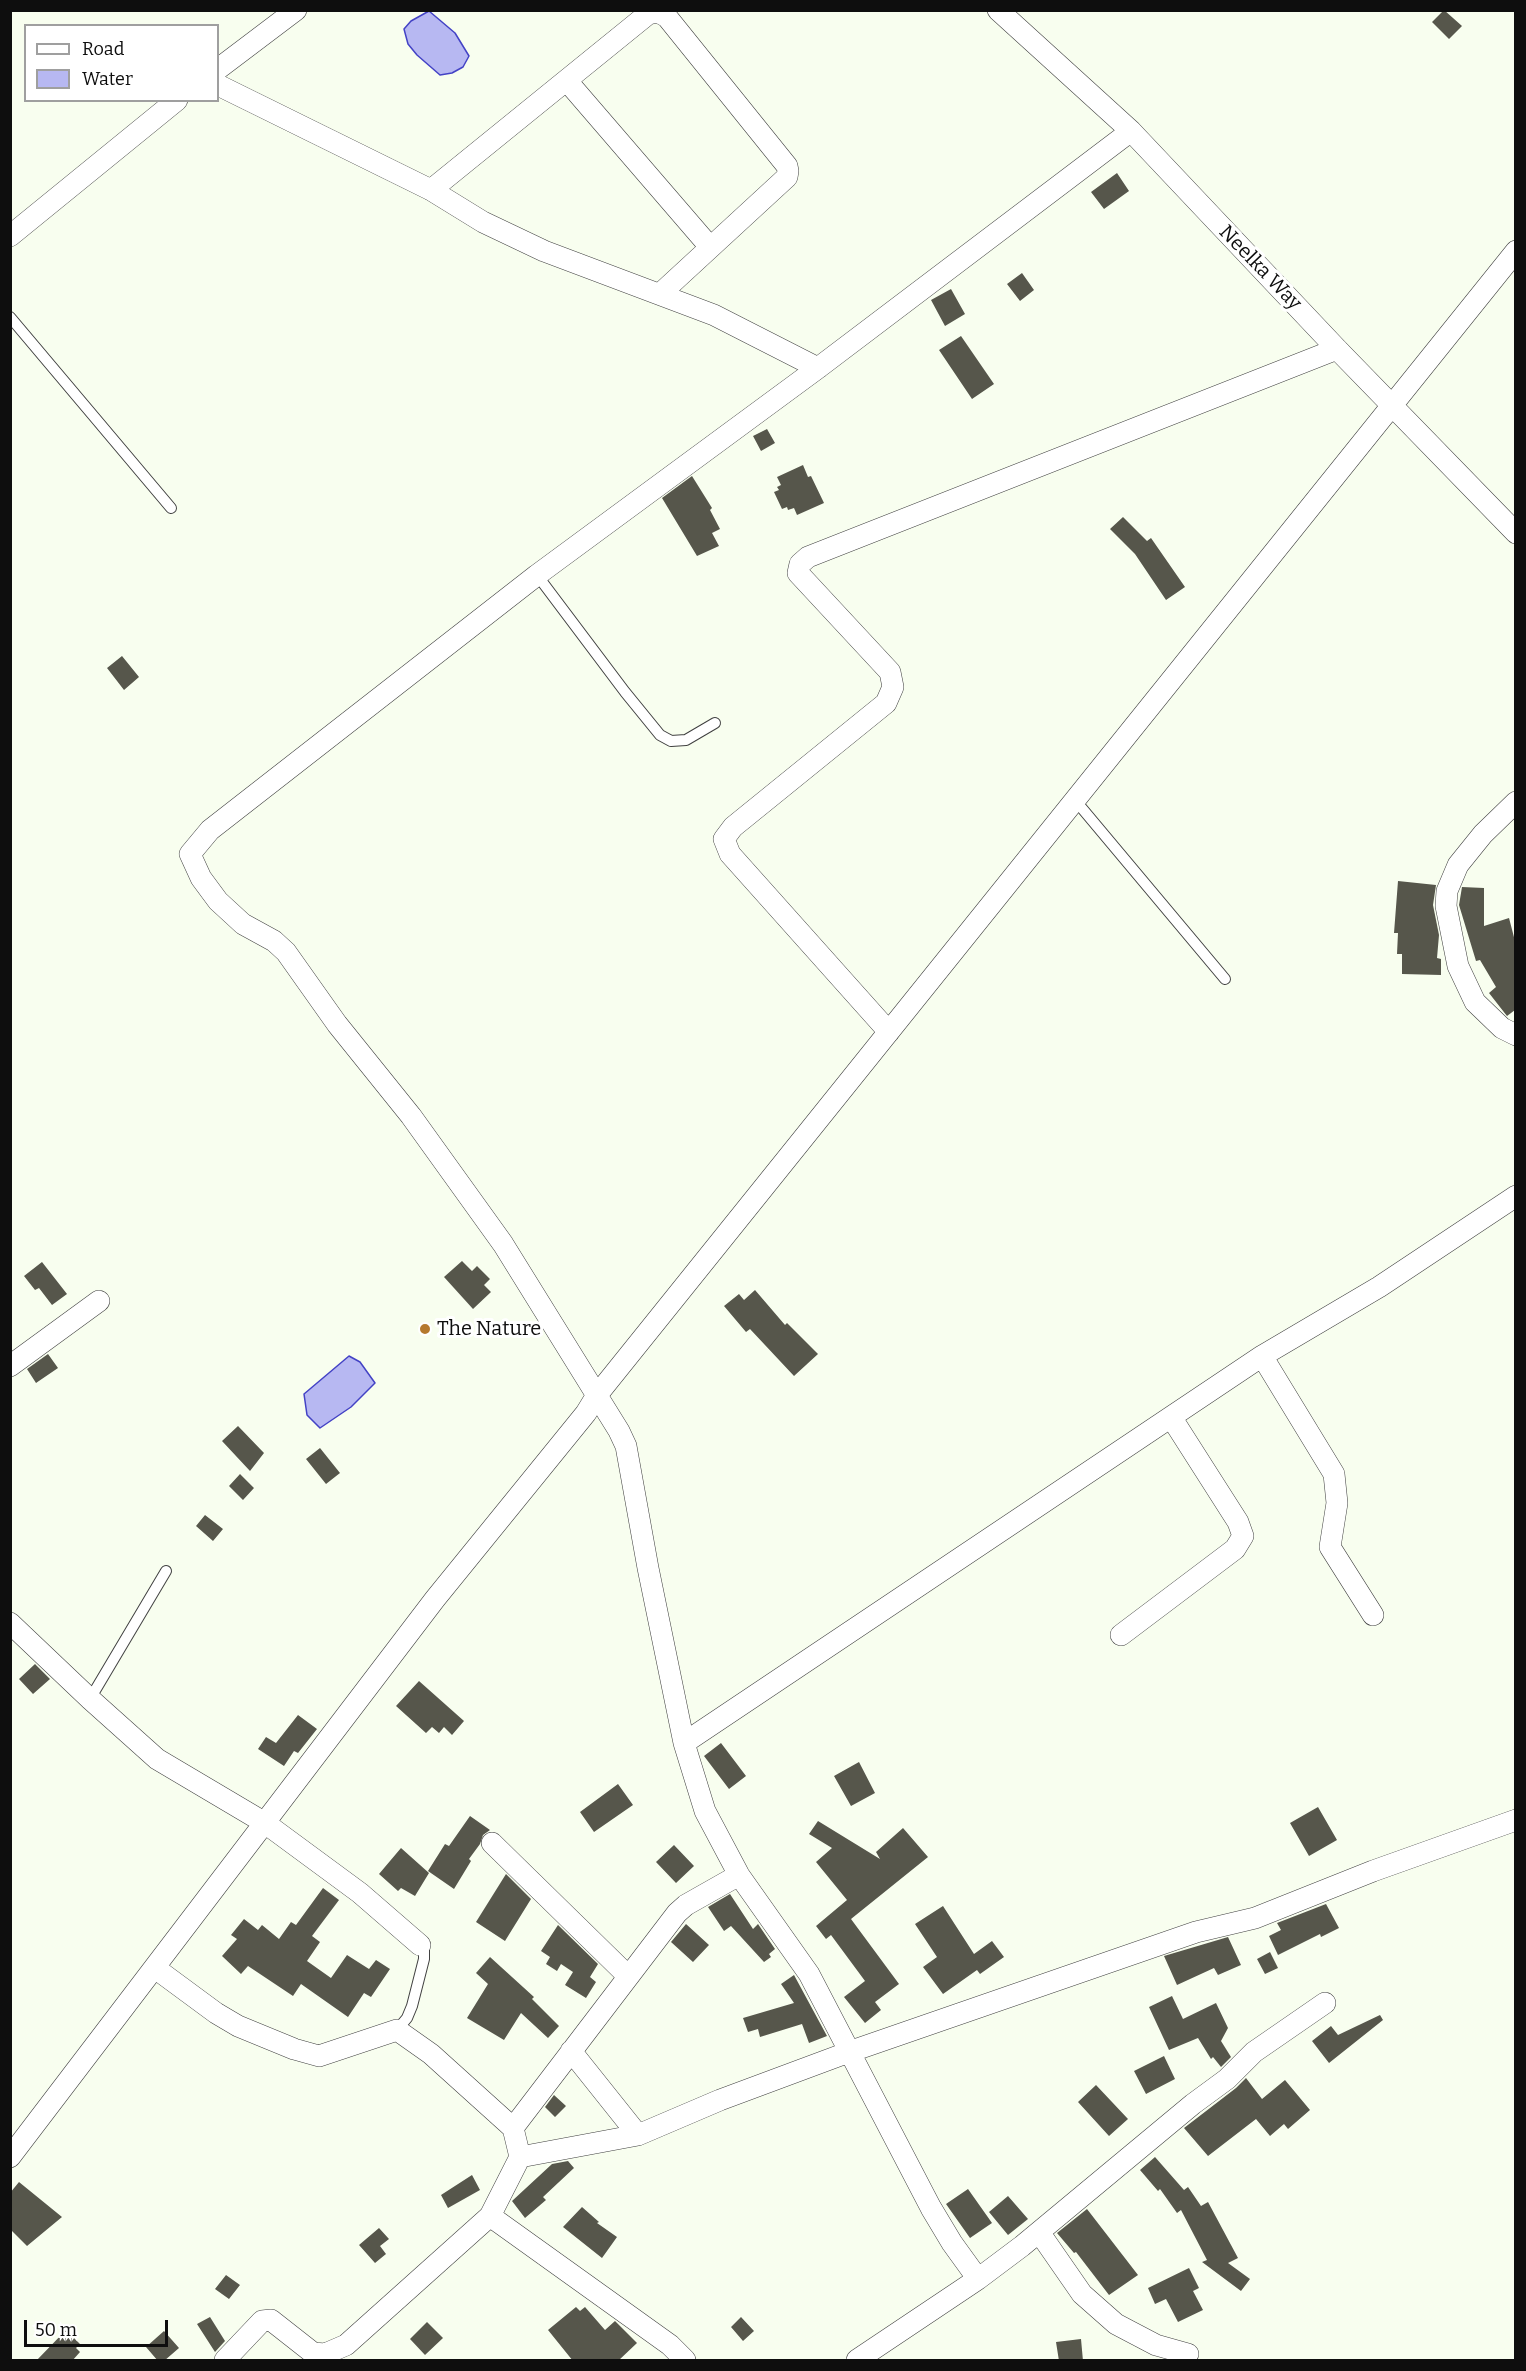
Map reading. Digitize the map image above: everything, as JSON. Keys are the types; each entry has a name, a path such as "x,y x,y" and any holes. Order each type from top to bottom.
{"street":[{"path":"219,68 296,10"},
{"name":"Neelka Way","path":"998,10 1131,130 1337,349 1515,533"},
{"path":"431,190 648,14 658,12 668,17 787,166 788,171 787,177 660,294"},
{"path":"567,81 710,247"},
{"path":"219,85 431,190 483,222 544,250 714,315 818,368"},
{"path":"10,236 175,102"},
{"path":"978,2279 952,2243 931,2208 809,1974 739,1875 705,1810 684,1743 654,1599 626,1446 503,1244 411,1116 337,1024 286,952 274,941 243,924 218,901 201,878 190,854 210,830 537,575 818,368 1131,130"},
{"path":"10,2157 435,1599 1515,251"},
{"path":"889,1032 730,854 724,839 733,827 886,703 893,687 890,672 798,573 800,564 808,557 1337,349"},
{"path":"1515,802 1483,834 1458,865 1448,891 1446,906 1458,966 1475,1002 1502,1028 1515,1035"},
{"path":"684,1743 1263,1356 1379,1287 1515,1196"},
{"path":"10,1366 99,1301"},
{"path":"1263,1356 1334,1474 1337,1503 1330,1547 1373,1615"},
{"path":"1121,1635 1235,1550 1243,1536 1238,1522 1171,1417"},
{"path":"10,1623 157,1759 265,1823 360,1893 420,1945"},
{"path":"520,2157 638,2135 720,2100 849,2052 1196,1932 1255,1918 1373,1871 1515,1820"},
{"path":"492,1843 628,1976"},
{"path":"513,2128 677,1913 705,1893 739,1875"},
{"path":"155,1968 216,2013 238,2026 294,2049 319,2056 398,2030 445,2065 513,2128 520,2157 490,2216 346,2345 317,2357 271,2320 262,2321 225,2361"},
{"path":"858,2361 978,2279 1039,2232 1193,2103 1227,2079 1254,2052 1324,2003"},
{"path":"571,2051 638,2135"},
{"path":"490,2216 670,2345 685,2361"},
{"path":"1039,2232 1082,2295 1116,2324 1156,2345 1188,2354"}],"lane":[{"path":"10,317 171,508"},
{"path":"537,575 660,735 671,741 686,740 715,723"},
{"path":"1075,800 1225,979"},
{"path":"90,1699 166,1571"},
{"path":"398,2030 412,2006 424,1959 424,1950 420,1945"}],"water":[{"path":"429,11 455,33 469,56 463,67 452,73 440,75 408,44 404,29 411,21"},
{"path":"349,1356 360,1362 375,1383 351,1407 320,1428 307,1415 304,1394"}],"building":[{"path":"1444,10 1462,26 1449,39 1432,22"},
{"path":"1117,173 1129,191 1104,209 1091,192"},
{"path":"1022,273 1034,290 1020,301 1007,284"},
{"path":"951,289 965,314 945,326 931,300"},
{"path":"961,336 994,384 972,399 939,350"},
{"path":"767,429 775,443 761,451 753,436"},
{"path":"803,465 824,503 797,515 794,508 782,509 774,492 779,490 777,487 781,485 777,477"},
{"path":"692,476 712,508 710,510 720,529 712,533 719,546 697,556 662,498"},
{"path":"1123,517 1147,541 1151,538 1185,587 1166,600 1135,554 1110,529"},
{"path":"122,656 139,677 124,690 107,668"},
{"path":"1398,881 1436,885 1433,905 1439,935 1437,958 1441,959 1441,975 1402,974 1402,954 1397,954 1398,933 1394,933"},
{"path":"1462,887 1484,888 1484,926 1509,918 1515,941 1515,1010 1507,1016 1489,993 1496,987 1480,960 1476,961 1459,905"},
{"path":"462,1261 472,1271 477,1266 490,1279 484,1285 491,1292 473,1309 444,1277"},
{"path":"42,1262 67,1294 52,1305 39,1288 35,1290 24,1276"},
{"path":"755,1290 785,1325 787,1323 818,1354 794,1376 750,1329 746,1332 724,1306 739,1294 744,1300"},
{"path":"48,1354 58,1368 36,1383 27,1369"},
{"path":"238,1426 264,1453 250,1471 222,1441"},
{"path":"320,1448 340,1473 326,1484 306,1459"},
{"path":"240,1474 254,1488 243,1500 229,1486"},
{"path":"205,1515 223,1529 213,1541 196,1526"},
{"path":"35,1664 50,1679 33,1694 19,1679"},
{"path":"419,1681 464,1721 452,1735 444,1727 439,1733 432,1727 426,1733 396,1706"},
{"path":"298,1715 317,1729 298,1753 294,1751 284,1766 258,1749 266,1737 276,1743"},
{"path":"721,1743 746,1776 729,1789 704,1756"},
{"path":"859,1762 875,1793 851,1806 834,1776"},
{"path":"618,1784 633,1805 594,1832 580,1812"},
{"path":"1318,1807 1337,1840 1309,1856 1290,1823"},
{"path":"470,1816 490,1830 483,1835 454,1889 428,1871 445,1844 449,1846"},
{"path":"818,1821 880,1859 876,1852 903,1828 928,1857 851,1919 899,1984 875,2002 881,2010 865,2023 844,1997 865,1981 831,1935 826,1939 816,1926 847,1900 816,1862 832,1848 809,1834"},
{"path":"674,1845 694,1866 676,1883 656,1862"},
{"path":"401,1848 429,1873 415,1896 401,1888 398,1891 379,1874"},
{"path":"506,1874 531,1899 505,1941 476,1922"},
{"path":"323,1888 339,1900 312,1936 320,1942 307,1961 331,1978 347,1955 369,1969 376,1960 390,1969 371,1997 364,1993 348,2017 301,1984 293,1996 248,1966 241,1974 222,1956 237,1939 231,1935 244,1919 258,1930 262,1925 279,1939 291,1922 296,1925"},
{"path":"730,1894 753,1929 758,1924 775,1949 769,1954 771,1957 764,1962 731,1926 724,1931 708,1907"},
{"path":"1326,1904 1339,1928 1321,1937 1320,1934 1278,1955 1269,1936 1281,1930 1277,1923"},
{"path":"943,1906 974,1954 992,1941 1004,1957 980,1974 977,1970 943,1994 923,1967 937,1957 915,1924"},
{"path":"686,1924 709,1945 693,1962 671,1942"},
{"path":"558,1925 598,1964 590,1977 596,1982 586,1998 565,1985 573,1972 561,1964 557,1971 546,1964 550,1957 541,1951"},
{"path":"1228,1937 1241,1965 1218,1975 1214,1968 1177,1985 1164,1956"},
{"path":"1270,1952 1278,1968 1265,1974 1257,1959"},
{"path":"490,1957 534,1997 532,1999 559,2026 548,2038 521,2013 504,2040 467,2018 488,1984 476,1973"},
{"path":"794,1975 827,2036 809,2043 802,2024 760,2037 758,2029 748,2032 743,2018 794,2003 781,1984"},
{"path":"1172,1996 1183,2019 1216,2003 1228,2028 1221,2041 1231,2057 1221,2067 1213,2057 1211,2059 1198,2038 1169,2050 1149,2007"},
{"path":"1380,2015 1383,2020 1329,2063 1312,2041 1331,2026 1338,2035"},
{"path":"1164,2056 1175,2079 1146,2094 1134,2071"},
{"path":"1246,2078 1262,2099 1285,2080 1310,2110 1288,2129 1284,2124 1270,2136 1256,2119 1208,2156 1184,2128"},
{"path":"1096,2085 1128,2119 1109,2136 1078,2102"},
{"path":"554,2095 566,2106 555,2117 545,2107"},
{"path":"1155,2157 1184,2190 1188,2187 1201,2206 1208,2202 1238,2258 1228,2263 1250,2279 1241,2291 1202,2262 1207,2260 1181,2210 1177,2213 1160,2189 1158,2191 1140,2170"},
{"path":"568,2161 574,2168 543,2197 546,2200 525,2218 512,2201 552,2164"},
{"path":"472,2175 480,2190 448,2208 441,2195"},
{"path":"19,2182 62,2217 27,2246 10,2229 10,2193"},
{"path":"968,2189 992,2223 970,2238 946,2204"},
{"path":"1008,2196 1028,2219 1008,2235 989,2212"},
{"path":"582,2207 599,2222 597,2223 617,2237 602,2258 563,2227"},
{"path":"1087,2209 1138,2275 1109,2295 1076,2252 1074,2253 1057,2233"},
{"path":"379,2228 389,2239 380,2246 386,2254 375,2263 359,2245"},
{"path":"1189,2268 1199,2288 1193,2291 1203,2310 1178,2322 1166,2299 1155,2304 1148,2288"},
{"path":"226,2275 240,2285 229,2299 215,2289"},
{"path":"576,2307 580,2311 585,2307 605,2330 615,2321 637,2343 618,2361 573,2361 548,2330"},
{"path":"210,2317 225,2341 215,2352 197,2324"},
{"path":"741,2317 754,2331 743,2341 731,2327"},
{"path":"427,2322 443,2338 425,2355 410,2339"},
{"path":"66,2330 80,2344 76,2348 80,2352 72,2361 36,2361"},
{"path":"164,2331 179,2348 164,2361 158,2361 146,2347"},
{"path":"1081,2339 1083,2361 1059,2361 1056,2342"}],"place":[{"name":"The Nature","path":"425,1329"}]}
